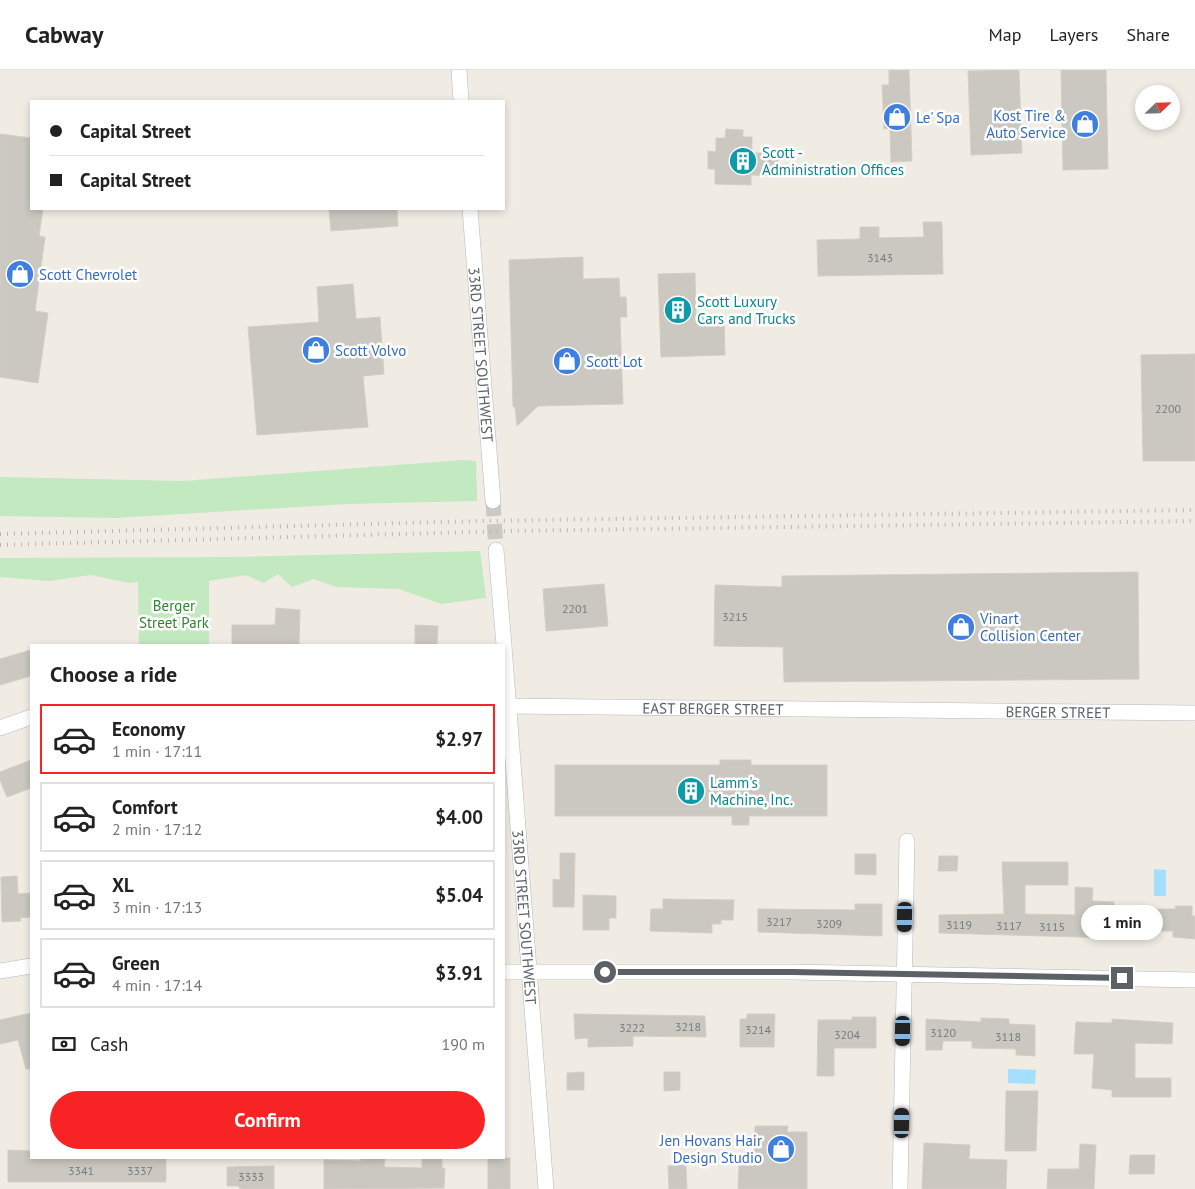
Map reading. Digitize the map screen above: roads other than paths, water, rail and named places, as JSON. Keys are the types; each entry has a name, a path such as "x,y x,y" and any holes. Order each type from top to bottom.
{"street":[{"path":"459,70 461,100"},
{"name":"33RD STREET SOUTHWEST","path":"470,210 493,501"},
{"name":"33RD STREET SOUTHWEST","path":"496,550 504,644"},
{"name":"33RD STREET SOUTHWEST","path":"505,676 546,1189"},
{"name":"EAST BERGER STREET","path":"506,706 920,712"},
{"name":"BERGER STREET","path":"920,712 1195,713"},
{"path":"0,728 30,718"},
{"path":"900,1189 907,841"},
{"path":"0,971 30,966"},
{"path":"505,972 904,974 1195,980"}],"water":[{"path":"1154,869 1166,870 1166,896 1154,896"},
{"path":"1008,1069 1036,1070 1035,1084 1008,1083"}],"tunnel":[{"path":"493,501 496,550"}],"railway":[{"path":"0,534 478,521 1195,510"},
{"path":"0,545 509,531 1195,521"}],"place":[{"name":"Le' Spa","path":"897,117"},
{"name":"Kost Tire & Auto Service","path":"1085,124"},
{"name":"Scott - Administration Offices","path":"743,161"},
{"name":"Scott Chevrolet","path":"20,274"},
{"name":"Scott Luxury Cars and Trucks","path":"678,310"},
{"name":"Scott Volvo","path":"316,350"},
{"name":"Scott Lot","path":"567,361"},
{"name":"Vinart Collision Center","path":"961,627"},
{"name":"Lamm's Machine, Inc.","path":"691,791"},
{"name":"Jen Hovans Hair Design Studio","path":"781,1149"}],"park label":[{"name":"Berger Street Park","path":"174,614"}]}
